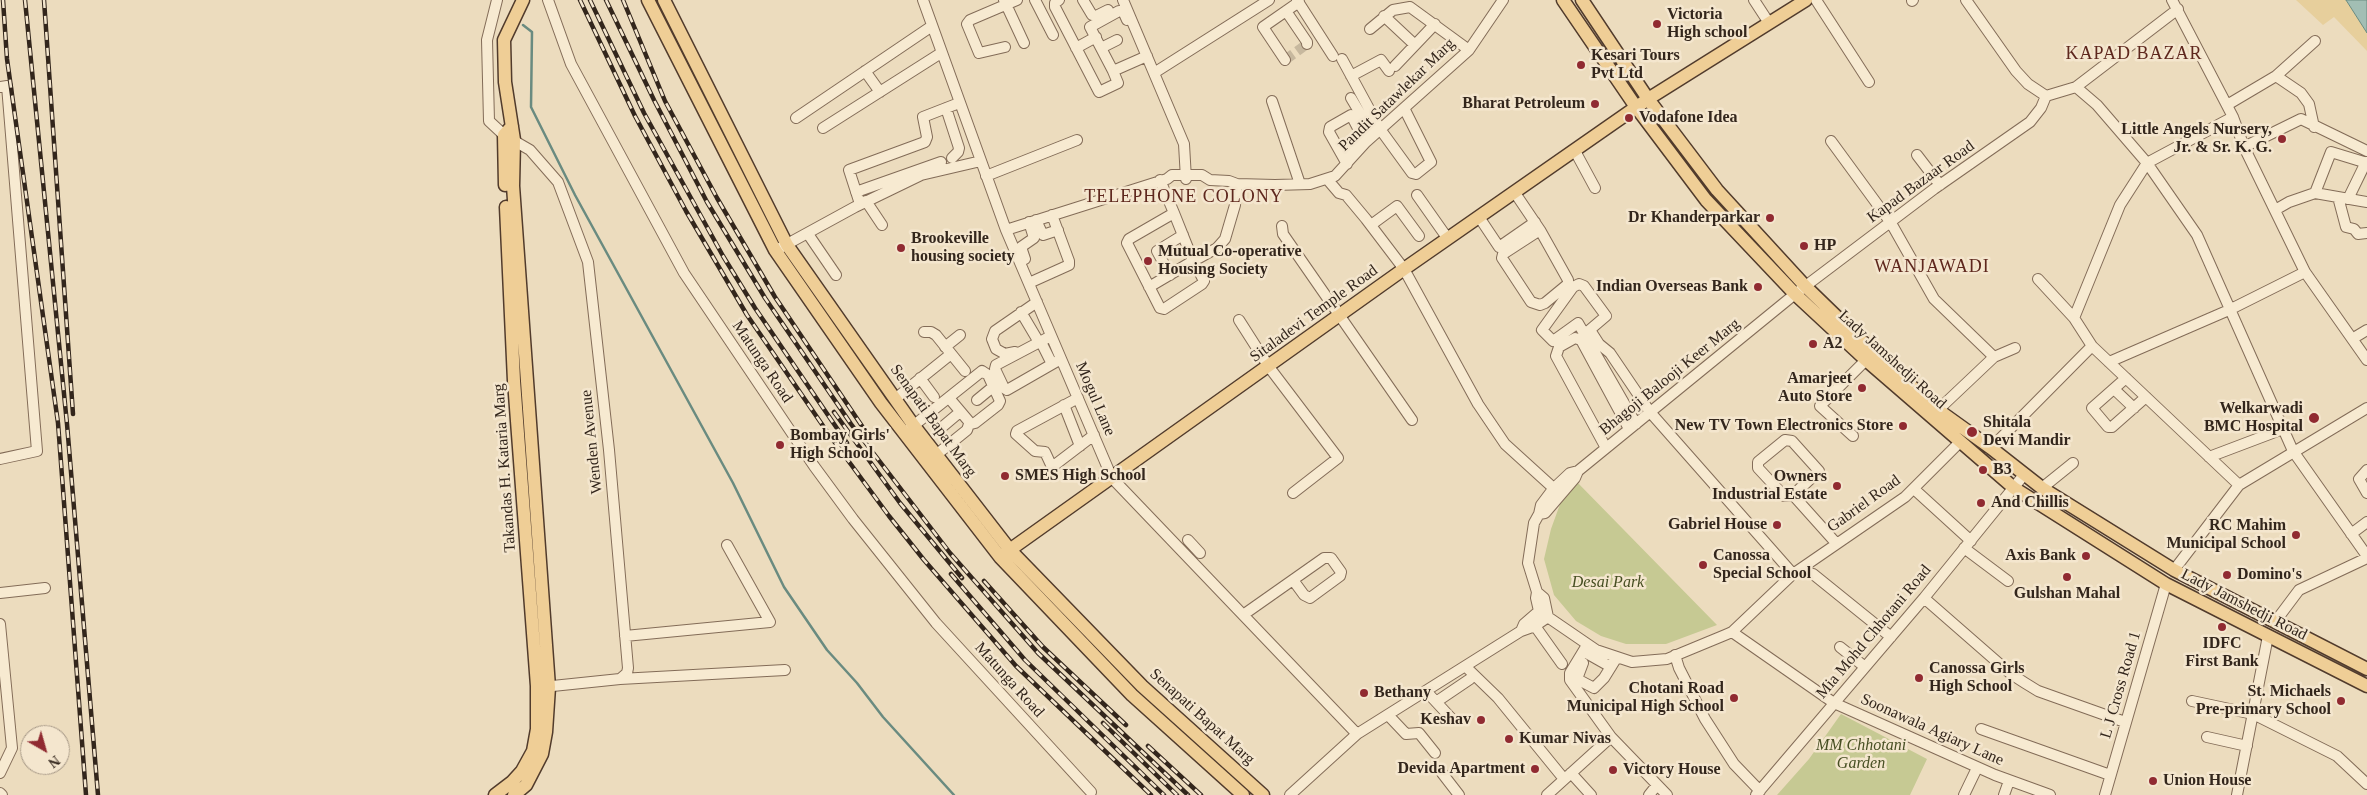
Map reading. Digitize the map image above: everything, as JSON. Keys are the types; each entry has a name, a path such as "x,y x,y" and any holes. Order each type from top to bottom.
{"main road":[{"name":"Takandas H. Kataria Marg","path":"495,795 526,774 542,754 546,732 516,305 509,186 510,134 505,82 504,40 523,0"},
{"name":"Senapati Bapat Marg","path":"648,0 775,250 867,382 909,430 1005,554 1055,606 1142,686 1171,721 1225,770 1263,795"},
{"name":"Senapati Bapat Marg","path":"664,0 787,245 895,399 909,430 936,455 1005,554"},
{"name":"Lady Jamshedji Road","path":"1563,0 1636,108 1706,200 1795,294 1866,360 1960,442 2014,488 2166,584 2367,686"},
{"name":"Lady Jamshedji Road","path":"1582,0 1648,99 1717,190 1806,287 1872,351 1938,410 1991,448 2023,476 2174,570 2367,669"},
{"name":"Sitaladevi Temple Road","path":"1005,554 1341,316 1404,269 1648,99 1806,0"},
{"path":"820,315 831,307"},
{"path":"867,382 878,374"},
{"name":"Senapati Bapat Marg","path":"1225,770 1243,795"},
{"name":"Takandas H. Kataria Marg","path":"514,795 526,785 526,774"}],"street":[{"name":"Wenden Avenue","path":"496,0 487,40 489,121 510,134 530,150 558,182 588,262 609,450 628,668 627,673 620,679"},
{"name":"Matunga Road","path":"548,0 571,64 684,273 808,458 853,519 936,623 1092,792"},
{"name":"Mogul Lane","path":"923,0 1006,230 1032,282 1037,302 1050,334 1057,362 1078,398 1112,478 1357,734"},
{"path":"1005,47 979,53 967,24 970,20 1006,2 1018,0"},
{"path":"1060,0 1055,3 1055,7 1099,92 1118,83 1076,0"},
{"path":"1083,0 1094,16 1121,2 1144,57"},
{"path":"1154,72 1269,0"},
{"name":"Pandit Satawlekar Marg","path":"1333,180 1344,159 1371,132 1404,108 1469,50 1503,0"},
{"path":"1754,0 1769,23"},
{"path":"1816,0 1869,82"},
{"path":"1966,0 2016,72 2028,84 2046,96 2076,86 2175,4 2233,117 2244,147 2305,272 2367,360"},
{"path":"1039,1 1053,35"},
{"path":"1285,60 1262,27 1298,1 1351,76 1371,132"},
{"path":"1006,2 1024,43"},
{"path":"1370,29 1384,16 1402,7 1410,8 1469,50"},
{"path":"1090,27 1119,11 1123,11 1144,57 1154,72 1184,144 1186,177"},
{"path":"1286,11 1308,42 1307,44"},
{"path":"1384,16 1415,45"},
{"path":"1351,76 1381,60 1392,69 1434,24"},
{"path":"796,118 932,26"},
{"path":"1076,48 1096,38"},
{"path":"1101,48 1117,40"},
{"path":"2227,105 2276,76 2315,41"},
{"path":"823,128 941,53"},
{"path":"1113,71 1144,57"},
{"path":"865,71 880,92"},
{"path":"2276,76 2301,93 2308,104 2314,127"},
{"path":"2076,86 2098,105 2147,163 2197,235 2293,451 2367,557 2299,590 2275,622"},
{"path":"0,459 37,451 4,87"},
{"name":"Kapad Bazaar Road","path":"1806,287 1940,185 2030,122 2041,108 2046,96"},
{"path":"1351,98 1371,132"},
{"path":"1272,101 1305,184"},
{"path":"882,225 856,192 849,170 926,142 927,137 923,117 960,103"},
{"path":"946,108 959,148 952,158"},
{"path":"1344,159 1329,132 1331,126 1351,115 1412,173 1416,174 1428,166 1430,160 1404,108"},
{"path":"2074,318 2120,205 2147,163 2233,117"},
{"path":"2244,147 2301,119 2314,127 2367,151"},
{"path":"986,176 1077,140"},
{"path":"1831,141 1891,223 1934,298 1994,357"},
{"path":"1575,151 1595,188"},
{"path":"2315,193 2331,152 2366,162 2343,198 2346,227 2354,229 2358,234 2367,233"},
{"path":"1917,155 1940,185"},
{"path":"775,250 808,234 863,202 921,175 981,161"},
{"path":"856,192 941,162"},
{"path":"1006,230 1172,175 1186,177 1202,175 1210,180 1228,181 1237,184 1305,184 1315,188 1333,180 1344,188 1346,195 1404,269 1478,404 1505,444 1556,491 1541,505 1534,523 1528,563 1537,592 1544,598 1542,612 1535,626 1521,631 1357,734 1290,795"},
{"path":"1164,179 1174,213 1204,280 1202,284 1164,308 1160,308 1127,243 1129,239 1174,213"},
{"path":"1149,287 1217,248 1225,239 1233,214 1237,184"},
{"path":"1515,193 1537,226 1568,284 1540,305 1531,302 1502,258 1503,254 1537,226"},
{"path":"2275,210 2289,202 2315,193 2367,202"},
{"path":"1417,195 1448,239"},
{"path":"1371,225 1396,206 1419,236"},
{"path":"1032,282 1069,265 1052,214"},
{"path":"1479,217 1499,247 1537,226"},
{"path":"1028,222 1042,235 1058,230"},
{"path":"1026,268 1021,248 1034,238 1028,222"},
{"path":"1282,226 1283,234 1412,420"},
{"path":"808,234 836,275"},
{"path":"1170,275 1157,251 1183,235"},
{"path":"2109,362 2229,310 2305,272"},
{"path":"2038,279 2074,318 2092,346 2239,485"},
{"path":"1587,332 1606,316 1584,286 1579,284 1573,287 1542,330 1553,341 1578,323 1587,332 1596,346 1632,426"},
{"name":"Bhagoji Balooji Keer Marg","path":"1556,491 1570,473 1578,471 1806,287"},
{"path":"1037,302 997,327 992,339 993,344 996,349 1005,354 1016,352 1050,334"},
{"path":"1021,312 1039,340 1057,362 1007,390 1004,388 995,367 1039,340"},
{"path":"1239,320 1269,367 1336,448 1338,458 1293,493"},
{"path":"2352,339 2367,330"},
{"path":"924,332 934,333 965,372"},
{"path":"895,399 920,378 960,335"},
{"path":"1606,448 1556,356 1559,347 1575,338 1581,340 1632,426"},
{"path":"1596,346 1610,353 1650,412 1793,574"},
{"path":"1991,448 2092,346"},
{"path":"1938,410 1994,357 2015,348"},
{"path":"1853,436 1820,406 1866,360"},
{"path":"909,430 982,371 988,375 1000,399 1000,403 975,423 969,424"},
{"path":"920,378 934,396"},
{"path":"2126,378 2092,408 2108,427 2112,427 2146,397"},
{"path":"977,400 994,386"},
{"path":"2114,389 2134,408"},
{"path":"949,398 969,424"},
{"path":"1078,398 1016,434 1035,451 1045,452 1052,467 1094,436"},
{"path":"1064,406 1080,446"},
{"path":"2174,570 2239,485 2367,408"},
{"path":"941,428 960,412"},
{"path":"936,455 967,430 969,424"},
{"path":"2209,456 2283,429"},
{"path":"1785,440 1792,441 1819,470 1793,494 1784,496 1758,468 1758,462 1785,440"},
{"name":"Gabriel Road","path":"1542,612 1587,647 1632,662 1667,659 1732,632 1793,574 1836,543 1905,498 1960,442"},
{"path":"2042,488 2073,463"},
{"path":"2367,470 2360,479 2367,494"},
{"name":"Mia Mohd Chhotani Road","path":"1758,793 1924,598 2023,476"},
{"path":"1914,489 1968,544 2008,581"},
{"path":"1793,494 1836,543"},
{"path":"2351,534 2367,522"},
{"path":"1188,540 1200,553"},
{"path":"625,636 770,622 726,545"},
{"path":"1243,615 1324,558 1331,558 1341,572 1340,576 1310,598 1304,595 1293,580"},
{"path":"1813,574 1891,637"},
{"name":"L J Cross Road 1","path":"2105,795 2166,584"},
{"path":"0,593 46,588"},
{"path":"1924,598 2011,674 2024,683 2046,694 2125,722"},
{"path":"1521,631 1524,624 1542,612"},
{"path":"0,624 12,748 0,773"},
{"path":"1535,626 1566,662 1587,647"},
{"name":"Soonawala Agiary Lane","path":"1732,632 1834,703 1978,768 2050,795"},
{"path":"2237,795 2268,636"},
{"path":"1587,647 1576,677 1590,688 1597,685 1617,657"},
{"path":"1587,647 1611,667"},
{"path":"1587,647 1569,677 1611,737 1667,795"},
{"path":"1840,647 1865,667"},
{"path":"1675,655 1679,668 1705,719 1734,764 1758,793"},
{"path":"1466,667 1498,698 1568,776 1591,795"},
{"path":"543,687 620,679 786,670"},
{"path":"1436,702 1470,679"},
{"path":"1426,691 1451,718"},
{"path":"2192,701 2253,714 2337,756 2367,784"},
{"path":"1388,715 1406,734 1419,734 1435,753"},
{"path":"1981,729 2110,775"},
{"path":"1547,795 1611,737"},
{"path":"2207,737 2247,746"},
{"path":"1964,795 1978,768"},
{"path":"1442,773 1459,795"},
{"path":"2004,795 2010,781"},
{"path":"1649,795 1657,785"}],"green space":[{"name":"Desai Park","path":"1576,481 1717,625 1666,644 1626,644 1601,636 1576,621 1554,595 1544,559 1551,529 1563,496"},
{"name":"MM Chhotani Garden","path":"1841,714 1927,759 1910,795 1777,795 1809,759"}],"sand":[{"path":"2296,0 2346,0 2367,33 2367,51 2334,17 2323,25"}],"water":[{"path":"2346,0 2367,0 2367,33"}],"waterway":[{"path":"523,25 532,32 531,107 575,195 733,483 784,587 827,650 857,683 883,717 954,795"}],"tunnel":[{"path":"1285,60 1307,44"}],"railway":[{"path":"3,0 7,59 58,423 86,795"},
{"path":"25,0 67,424 98,795"},
{"path":"44,0 73,414"},
{"path":"580,0 635,116 686,211 747,315 830,436 924,560 1016,666 1151,795"},
{"path":"590,0 644,113 723,256 755,308 847,443"},
{"path":"606,0 654,100 707,202 765,298 851,424 950,553 1038,653 1188,795"},
{"path":"623,0 665,101 717,198 775,297 866,432"},
{"path":"834,412 900,503 962,578"},
{"path":"951,574 1025,660 1164,795"},
{"path":"984,581 1043,647 1126,725"},
{"path":"1103,723 1177,795"},
{"path":"1148,746 1201,795"}],"place":[{"name":"Victoria High school","path":"1657,24"},
{"name":"Kesari Tours Pvt Ltd","path":"1581,65"},
{"name":"Bharat Petroleum","path":"1595,104"},
{"name":"Vodafone Idea","path":"1629,118"},
{"name":"Little Angels Nursery, Jr. & Sr. K. G.","path":"2282,139"},
{"name":"Dr Khanderparkar","path":"1770,218"},
{"name":"HP","path":"1804,246"},
{"name":"Brookeville housing society","path":"901,248"},
{"name":"Mutual Co-operative Housing Society","path":"1148,261"},
{"name":"Indian Overseas Bank","path":"1758,287"},
{"name":"A2","path":"1813,344"},
{"name":"Amarjeet Auto Store","path":"1862,388"},
{"name":"Welkarwadi BMC Hospital","path":"2314,418"},
{"name":"New TV Town Electronics Store","path":"1903,426"},
{"name":"Shitala Devi Mandir","path":"1972,432"},
{"name":"Bombay Girls' High School","path":"780,445"},
{"name":"B3","path":"1983,470"},
{"name":"SMES High School","path":"1005,476"},
{"name":"Owners Industrial Estate","path":"1837,486"},
{"name":"And Chillis","path":"1981,503"},
{"name":"Gabriel House","path":"1777,525"},
{"name":"RC Mahim Municipal School","path":"2296,535"},
{"name":"Axis Bank","path":"2086,556"},
{"name":"Canossa Special School","path":"1703,565"},
{"name":"Domino's","path":"2227,575"},
{"name":"Gulshan Mahal","path":"2067,577"},
{"name":"IDFC First Bank","path":"2222,627"},
{"name":"Canossa Girls High School","path":"1919,678"},
{"name":"Bethany","path":"1364,693"},
{"name":"Chotani Road Municipal High School","path":"1734,698"},
{"name":"St. Michaels Pre-primary School","path":"2341,701"},
{"name":"Keshav","path":"1481,720"},
{"name":"Kumar Nivas","path":"1509,739"},
{"name":"Devida Apartment","path":"1535,769"},
{"name":"Victory House","path":"1613,770"},
{"name":"Union House","path":"2153,781"}],"district":[{"name":"KAPAD BAZAR","path":"2134,54"},
{"name":"TELEPHONE COLONY","path":"1184,197"},
{"name":"WANJAWADI","path":"1932,267"}]}
